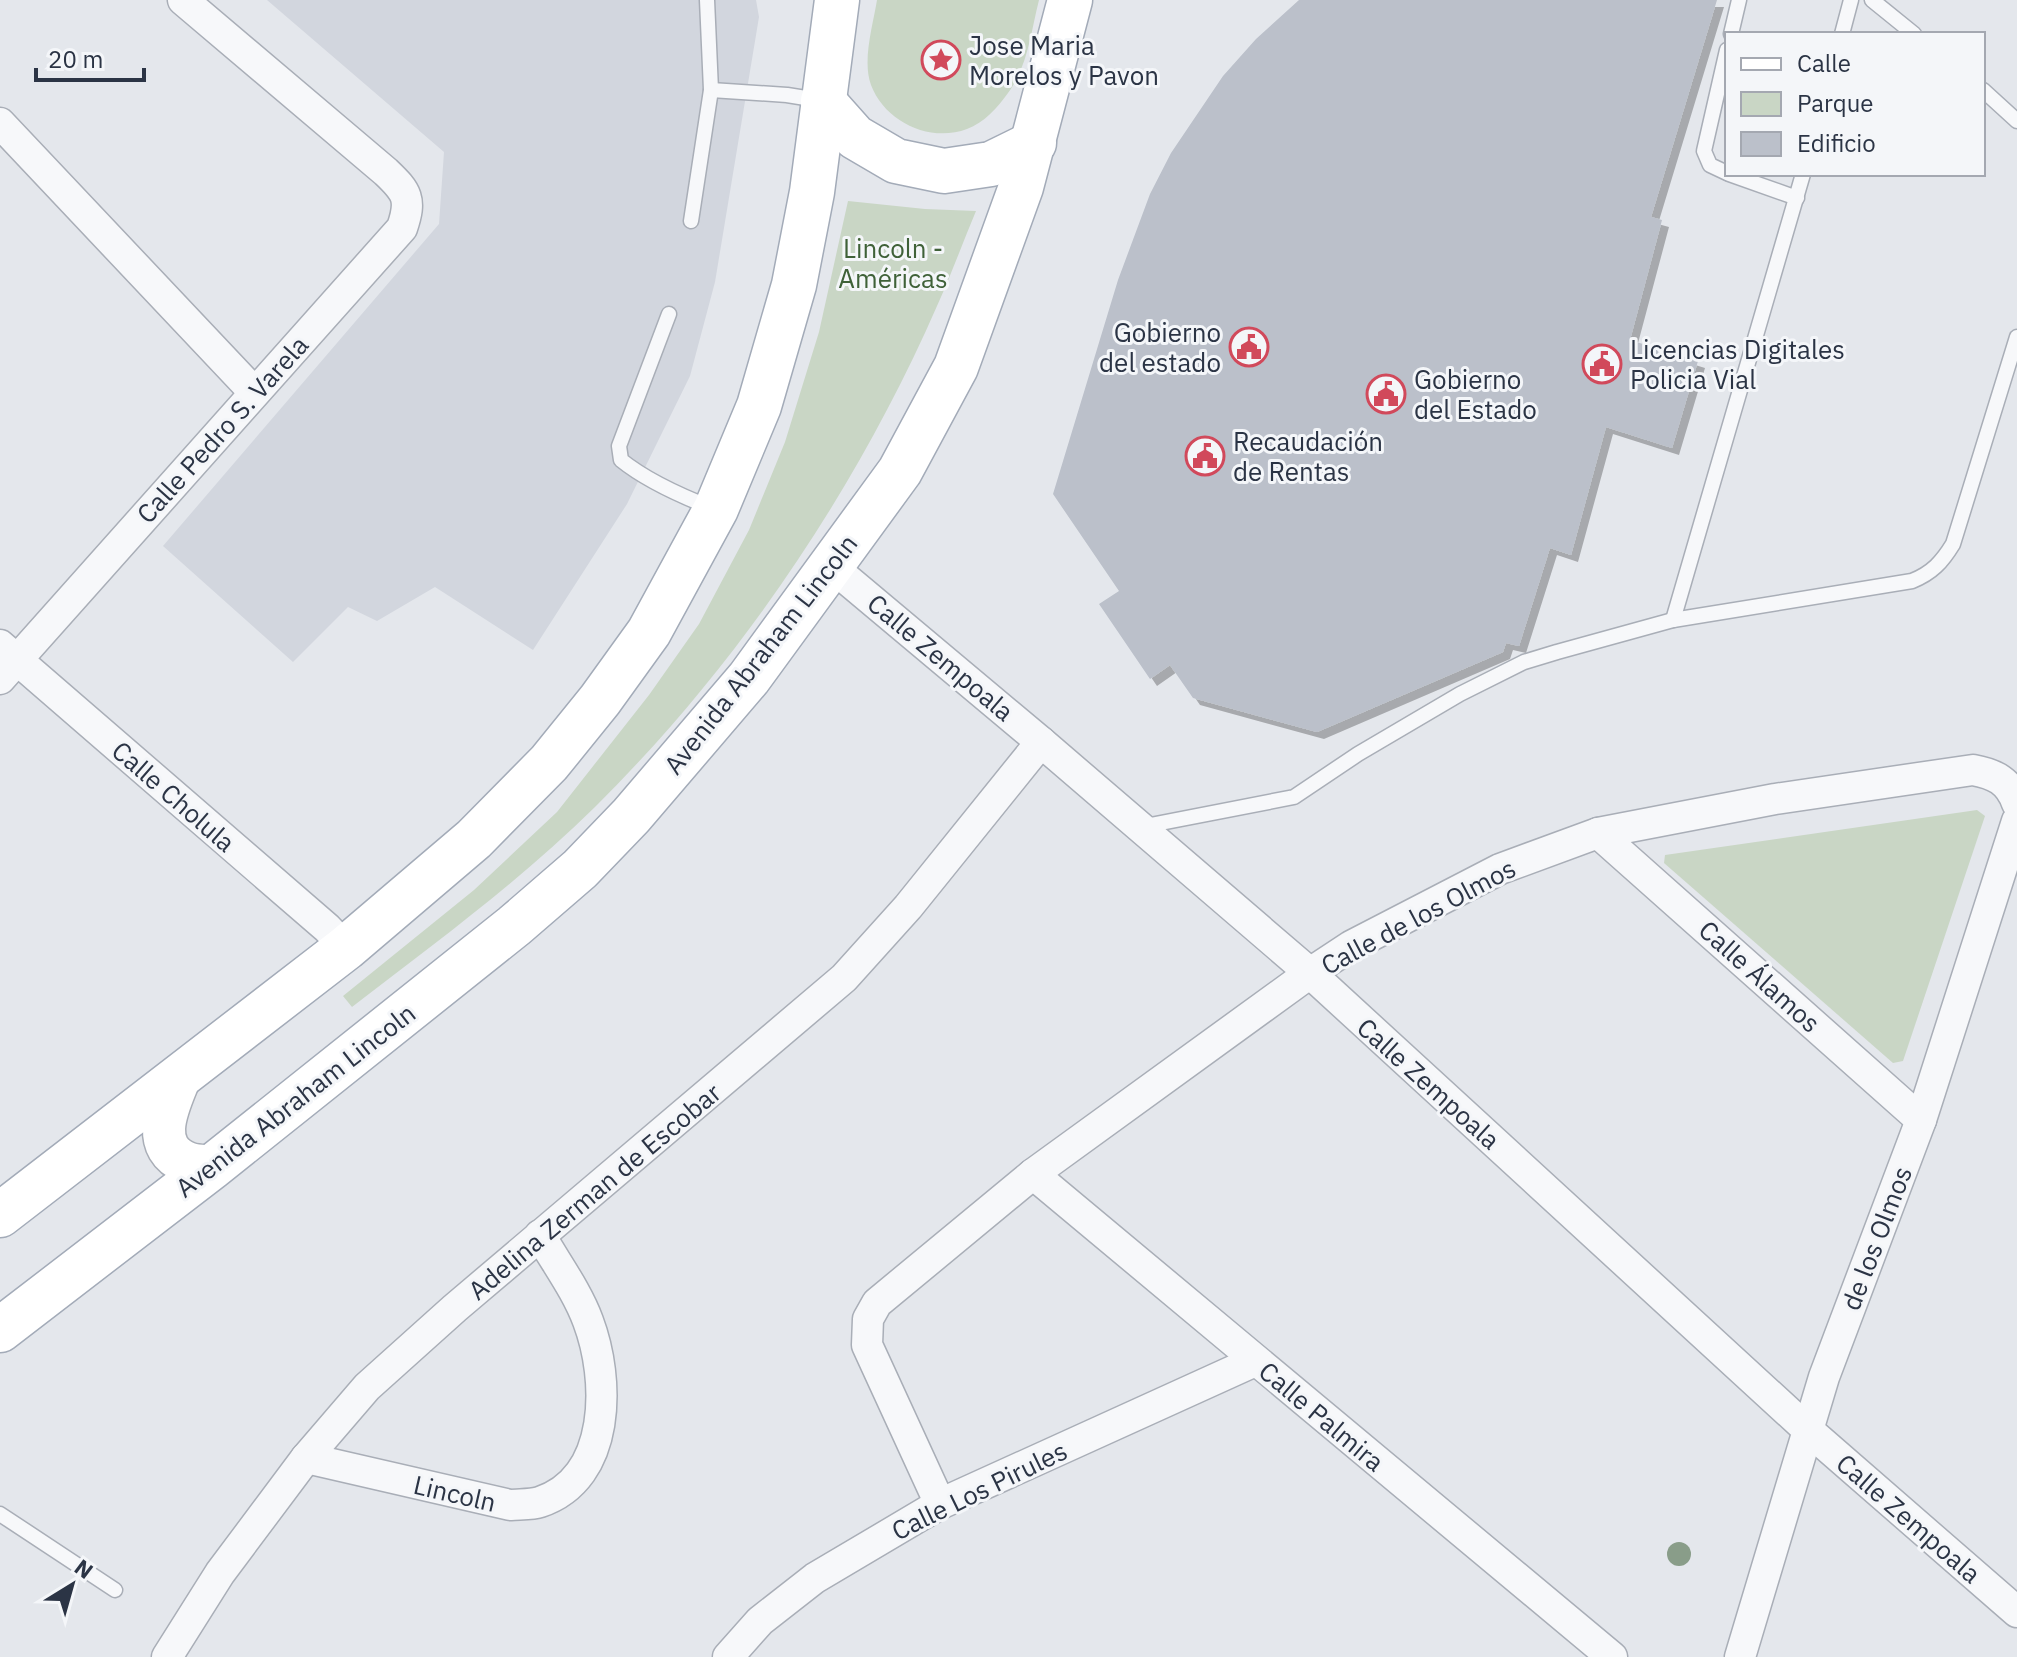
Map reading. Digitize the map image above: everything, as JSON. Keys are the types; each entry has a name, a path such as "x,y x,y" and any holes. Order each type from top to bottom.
{"main road":[{"path":"0,1215 346,948 474,839 549,763 649,632 716,509 759,406 794,285 812,192 837,0"},
{"name":"Avenida Abraham Lincoln","path":"0,1330 212,1167 514,926 580,869 641,805 749,678 900,471 956,367 1021,187 1070,0"},
{"path":"823,101 855,137 896,161 908,164 944,171 991,164 1034,143"},
{"path":"179,1079 164,1115 164,1138 171,1151 187,1163 212,1167"}],"street":[{"name":"Calle Pedro S. Varela","path":"6,662 402,228 408,212 408,198 402,187 183,0"},
{"path":"0,123 254,392"},
{"name":"Calle Zempoala","path":"831,566 1310,973 1808,1430 2017,1612"},
{"name":"Calle Cholula","path":"6,662 327,928 346,948"},
{"name":"Adelina Zerman de Escobar","path":"167,1657 220,1573 306,1458 367,1387 540,1235 844,978 908,907 1041,742"},
{"name":"Calle de los Olmos","path":"940,1504 867,1345 868,1319 877,1303 1033,1174 1310,973 1351,946 1500,869 1598,833 1775,799 1973,770 1992,773 2013,794"},
{"name":"de los Olmos","path":"1740,1657 1824,1377 1921,1120 2017,821"},
{"name":"Calle Álamos","path":"1598,833 1921,1120"},
{"name":"Calle Palmira","path":"1033,1174 1612,1657"},
{"name":"Lincoln","path":"306,1458 510,1505 540,1502 570,1486 593,1452 602,1406 600,1364 588,1319 540,1235"},
{"name":"Calle Los Pirules","path":"728,1657 760,1621 815,1578 940,1504 1255,1361"}],"lane":[{"path":"691,221 711,90 707,0"},
{"path":"1731,32 1739,0"},
{"path":"1843,32 1851,0"},
{"path":"1872,0 1912,32"},
{"path":"1725,59 1704,151 1710,165 1725,172"},
{"path":"711,90 787,95 823,101"},
{"path":"1985,92 2017,121"},
{"path":"1734,176 1797,198"},
{"path":"1673,620 1802,176"},
{"path":"669,314 619,446 621,460 689,499 716,509"},
{"path":"1140,827 1294,797 1358,754 1460,694 1524,662 1673,620 1912,581 1929,574 1953,544 2017,337"},
{"path":"0,1514 115,1590"}],"shaded area":[{"path":"267,0 756,0 759,17 715,282 690,376 627,504 533,650 435,587 377,621 348,607 293,662 163,546 439,224 444,152"}],"green space":[{"path":"877,0 1039,0 1024,60 1015,83 1004,98 979,123 953,133 938,133 924,131 898,119 878,98 871,85 868,54"},
{"name":"Lincoln - Américas","path":"848,201 976,211 905,375 831,508 745,635 697,695 595,807 507,886 352,1007 343,996 474,890 557,812 649,695 699,624 749,530 785,442 819,332"},
{"path":"1977,810 1985,816 1903,1061 1893,1063 1664,863 1665,855"}],"building":[{"name":"Gobierno del Estado","path":"1299,0 1717,0 1651,217 1662,220 1630,340 1698,361 1672,448 1606,427 1571,555 1550,548 1519,646 1506,643 1503,652 1317,732 1193,698 1170,665 1150,679 1099,604 1119,591 1053,494 1118,280 1150,194 1171,153 1223,76 1256,39"}],"place":[{"name":"Jose Maria Morelos y Pavon","path":"941,60"},
{"name":"Gobierno del estado","path":"1249,347"},
{"name":"Licencias Digitales Policia Vial","path":"1602,364"},
{"name":"Gobierno del Estado","path":"1386,394"},
{"name":"Recaudación de Rentas","path":"1205,456"}]}
